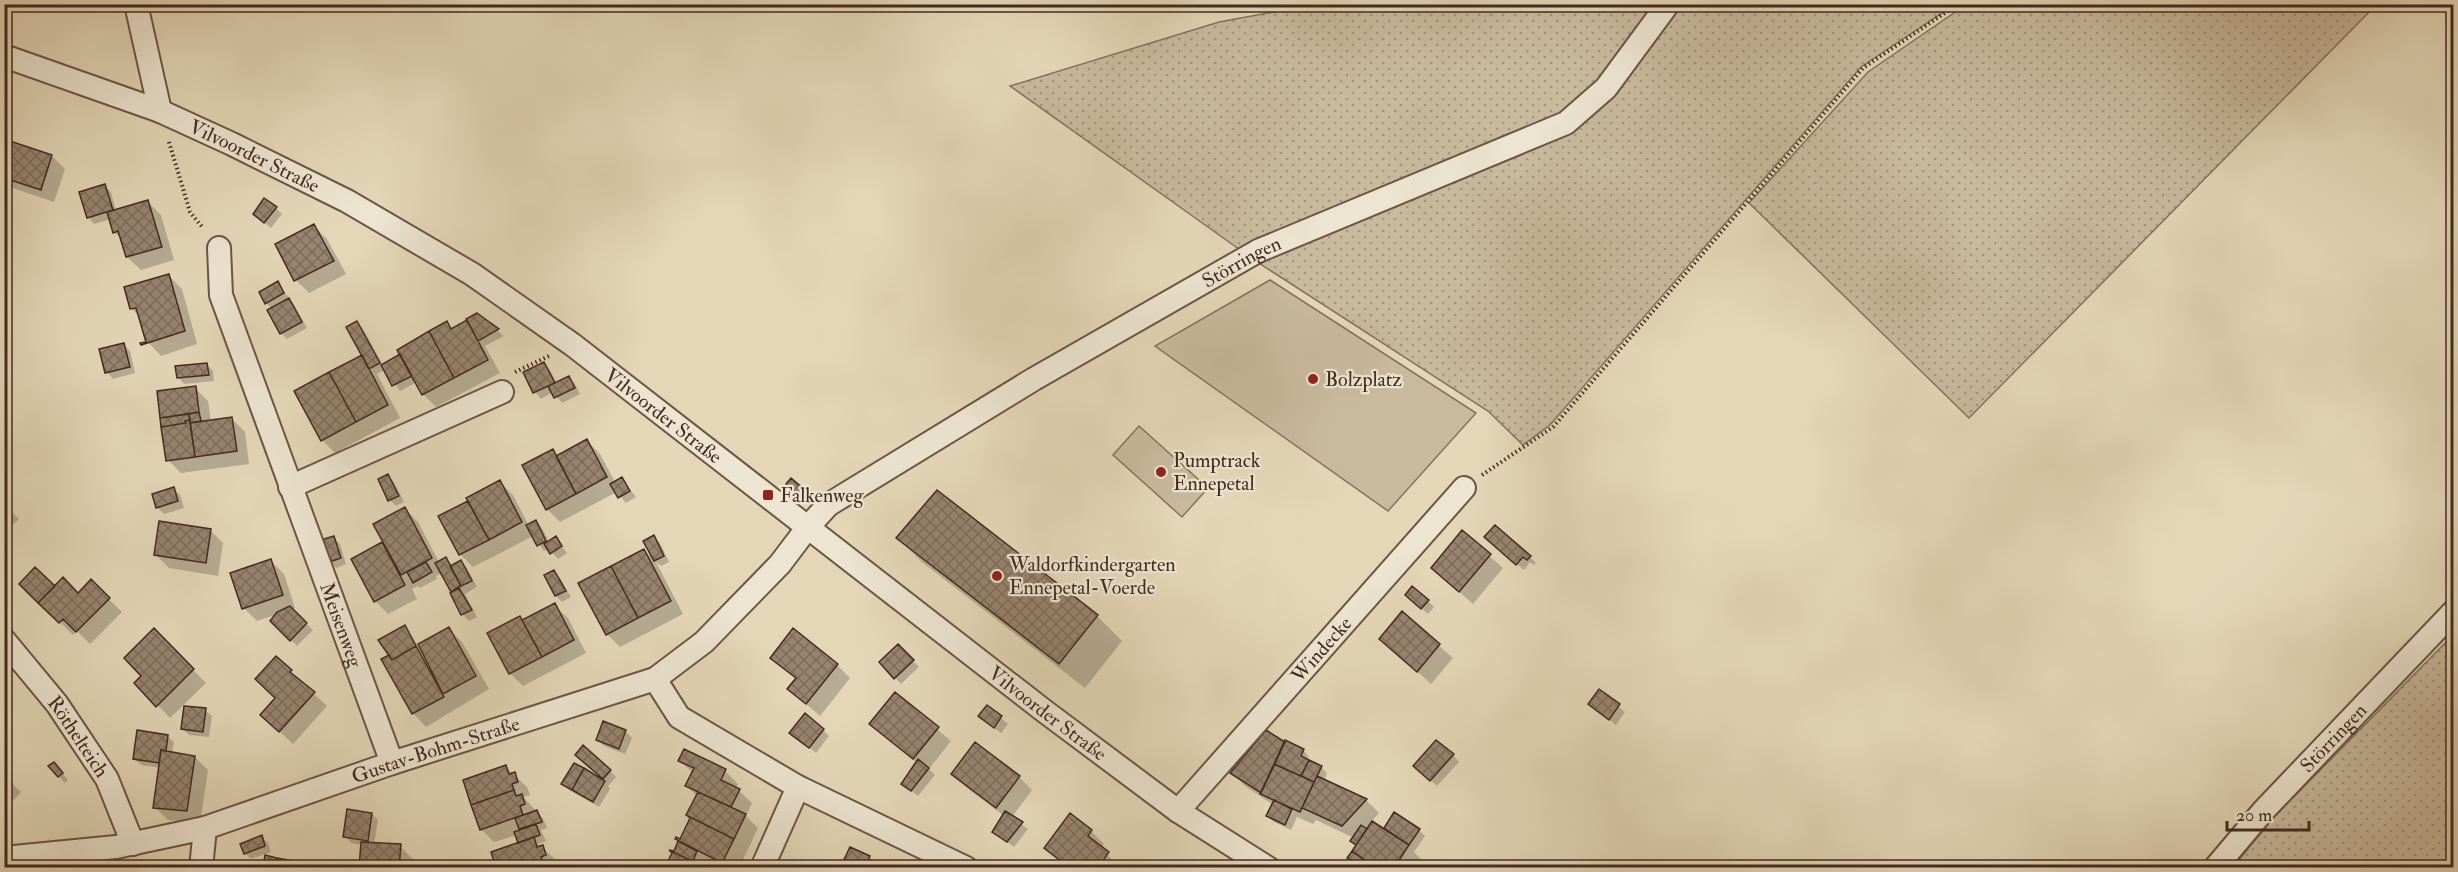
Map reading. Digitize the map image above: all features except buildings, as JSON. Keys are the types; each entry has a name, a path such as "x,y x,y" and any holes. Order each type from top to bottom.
{"street":[{"path":"136,4 160,111"},
{"name":"Störringen","path":"808,527 828,505 928,442 1258,251 1566,123 1606,88 1668,4"},
{"name":"Vilvoorder Straße","path":"4,56 160,111 232,144 347,201 472,274 573,345 1043,710 1178,811 1268,867"},
{"name":"Meisenweg","path":"219,248 221,295 392,763"},
{"path":"290,487 502,393"},
{"name":"Windecke","path":"1178,811 1464,488"},
{"name":"Gustav-Bohm-Straße","path":"4,858 133,844 205,828 392,763 655,679 704,642 780,564 808,527"},
{"name":"Störringen","path":"2215,867 2264,810 2454,611"},
{"name":"Röthelteich","path":"4,640 57,704 107,779 133,844"},
{"path":"655,679 679,717 798,787 966,867"},
{"path":"762,867 798,787"},
{"path":"201,867 205,828"}],"path":[{"path":"1464,488 1552,427 1863,68 1958,4"},
{"path":"160,111 190,212 219,248"},
{"path":"502,393 510,374 573,345"}],"shaded area":[{"path":"1967,4 2376,5 1969,418 1749,203 1868,72"},
{"path":"1312,5 1660,5 1578,108 1243,252 1010,86 1219,22"},
{"path":"1675,5 1954,5 1861,67 1550,425 1523,445 1488,411 1251,258 1570,128"},
{"name":"Bolzplatz","path":"1270,280 1476,413 1388,511 1155,346"},
{"name":"Pumptrack Ennepetal","path":"1139,426 1208,488 1182,517 1113,455"},
{"path":"2453,635 2453,867 2233,867 2275,816"}],"place":[{"name":"Bolzplatz","path":"1313,379"},
{"name":"Pumptrack Ennepetal","path":"1161,472"},
{"name":"Falkenweg","path":"768,495"},
{"name":"Waldorfkindergarten Ennepetal-Voerde","path":"997,576"}]}
